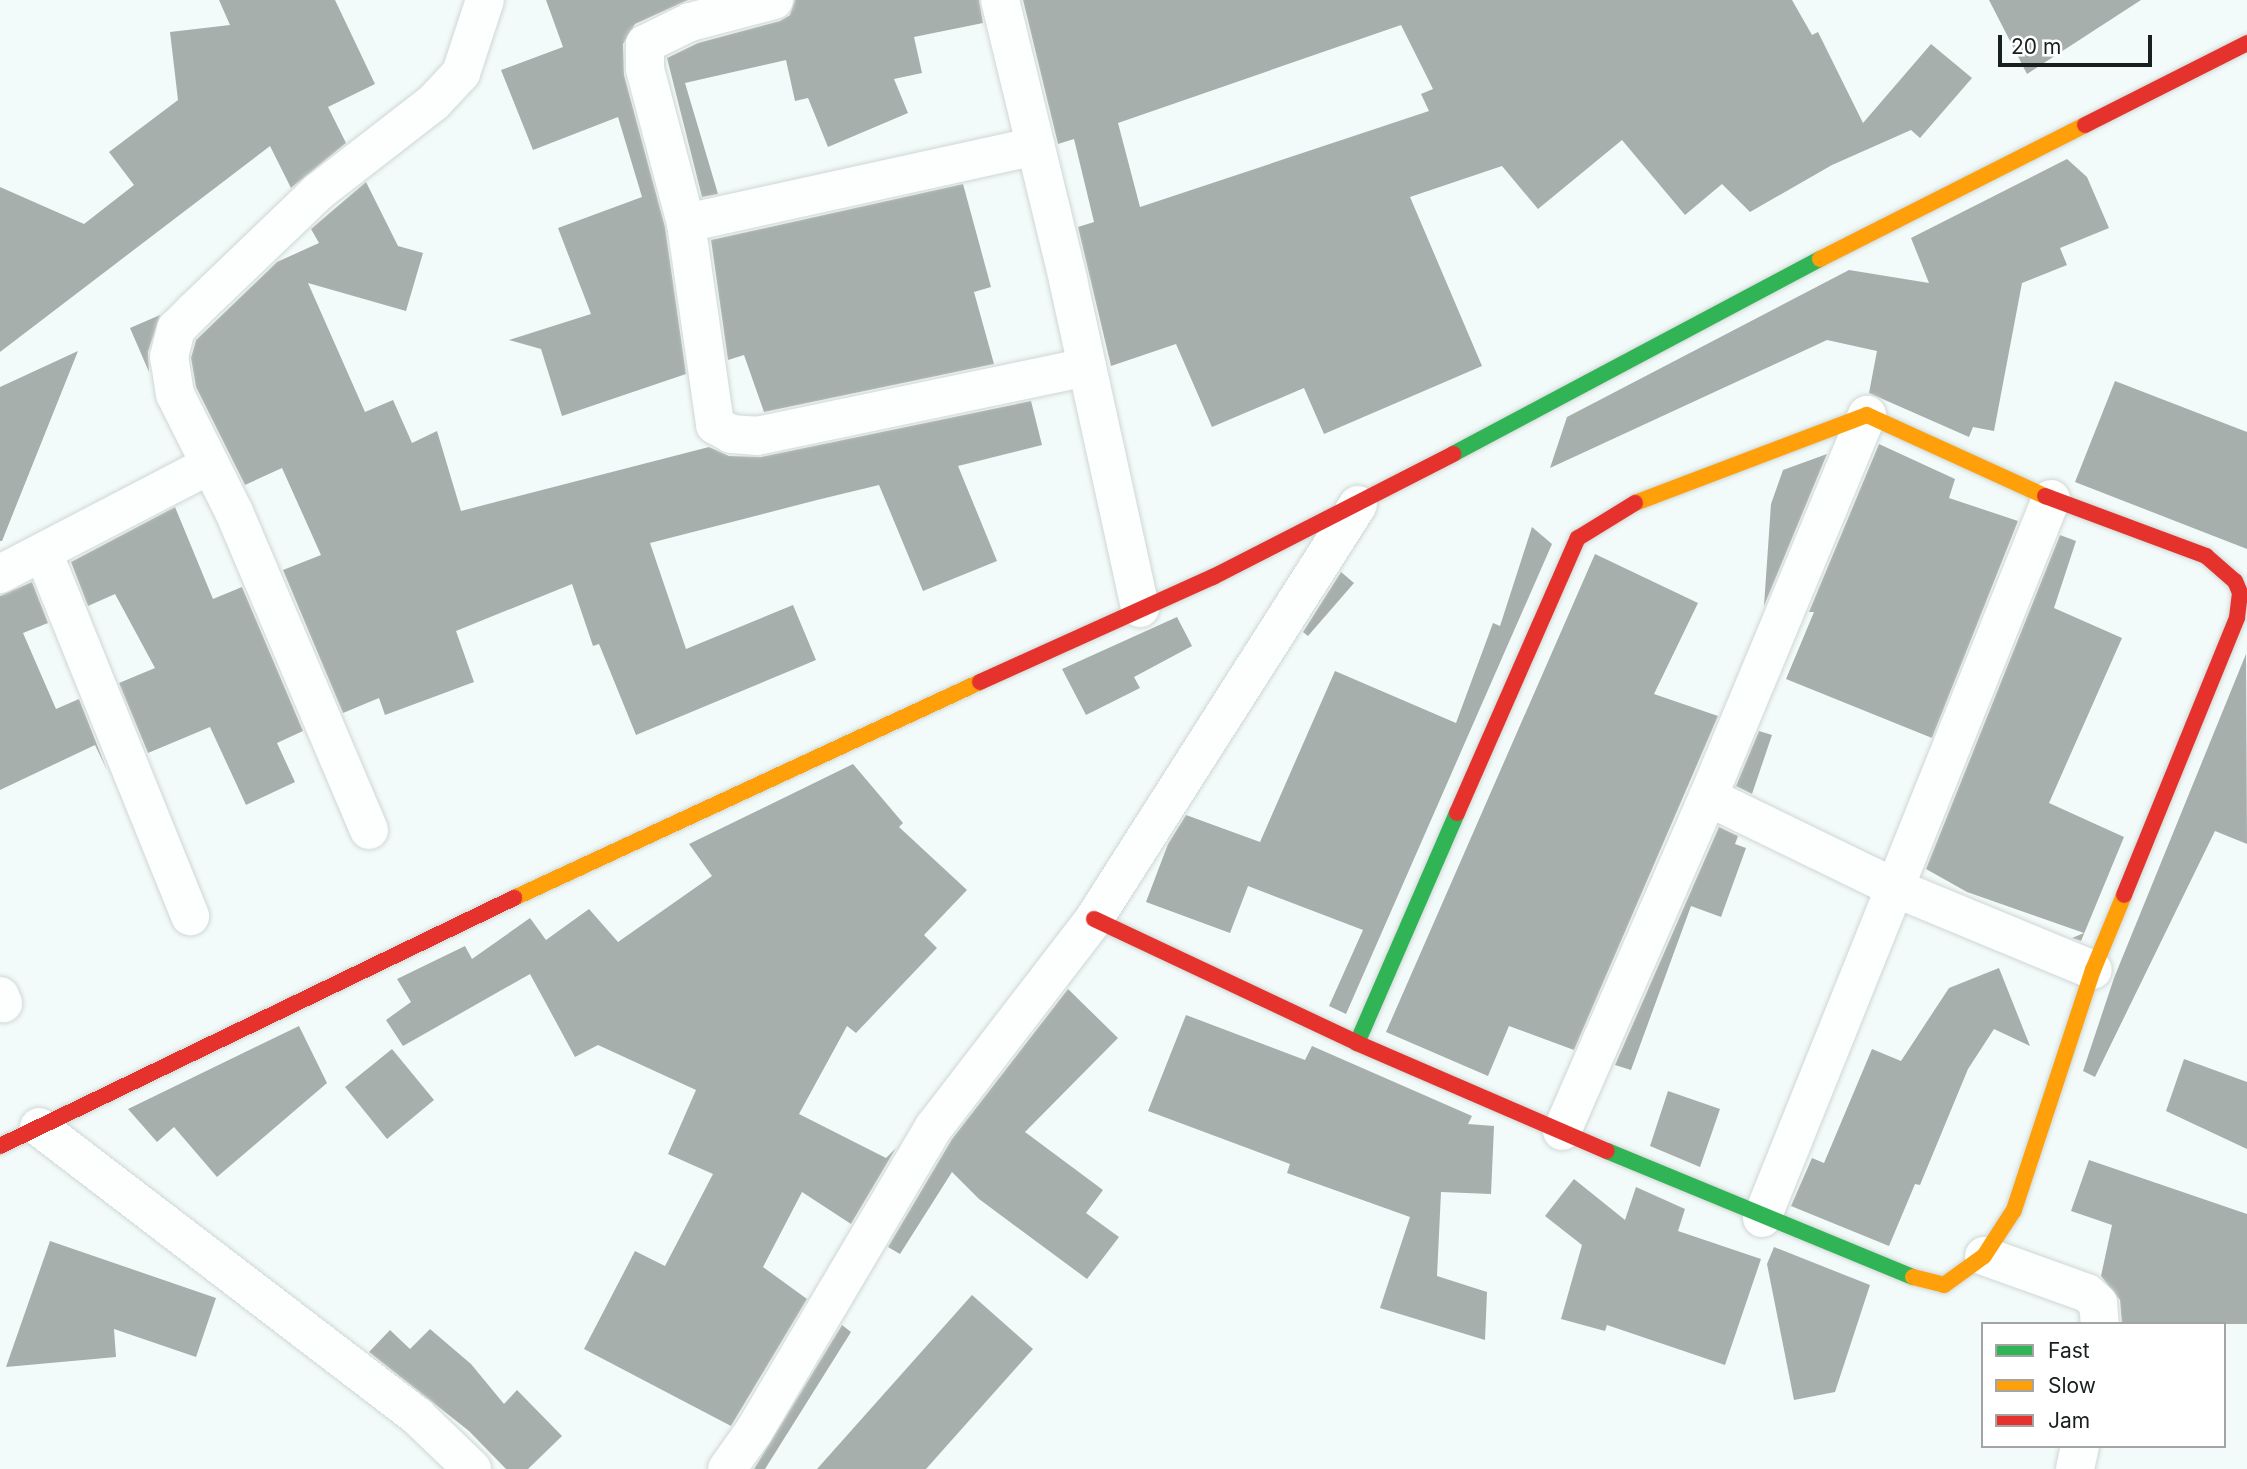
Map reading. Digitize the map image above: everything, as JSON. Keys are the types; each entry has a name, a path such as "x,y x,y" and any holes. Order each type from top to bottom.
{"street":[{"path":"369,830 234,512 175,394 169,357 176,329 318,192 461,73 485,0"},
{"path":"774,0 690,22 645,44 645,69 685,223 715,425 731,434 757,436 1087,367"},
{"path":"1000,0 1087,367 1140,608"},
{"path":"0,1146 695,811 1140,608 1358,505 1705,318 2247,43"},
{"path":"685,223 1036,146"},
{"path":"1094,919 1357,1043 1762,1218 1935,1285 1960,1277 1984,1256 2014,1210 2093,970 2237,618 2240,593 2228,573 2206,556 2051,499 1867,415 1638,502 1578,538 1357,1043"},
{"path":"1562,1131 1708,797 1867,415"},
{"path":"0,574 209,465"},
{"path":"1762,1218 2051,499"},
{"path":"727,1469 754,1431 933,1127 1094,919 1358,505"},
{"path":"43,552 190,916"},
{"path":"1708,797 1895,888 2093,970"},
{"path":"39,1128 418,1417 472,1469"},
{"path":"1984,1256 2087,1293 2098,1303 2100,1322"},
{"path":"2075,1469 2080,1448"}],"building":[{"path":"219,0 335,0 375,84 328,107 346,143 291,188 270,146 0,352 0,187 84,224 134,185 109,152 178,100 170,32 230,25"},
{"path":"546,0 688,0 635,24 623,44 624,75 665,227 686,374 562,416 541,349 509,340 591,314 558,228 642,197 618,117 533,150 501,70 563,47"},
{"path":"795,0 979,0 983,23 914,37 922,73 894,79 908,113 828,147 808,98 795,101 786,60 685,83 718,194 702,197 667,58 698,43 780,21 790,15"},
{"path":"1023,0 1792,0 1812,35 1818,32 1863,123 1931,44 1972,78 1920,138 1911,130 1832,165 1750,212 1722,184 1685,215 1622,140 1538,209 1502,166 1410,197 1482,366 1324,434 1304,388 1212,427 1176,344 1111,366 1078,227 1094,222 1074,139 1058,144","holes":["1401,25 1433,89 1421,94 1429,111 1140,207 1118,123"]},
{"path":"1989,0 2141,0 2027,74"},
{"path":"2067,159 2087,177 2109,228 2060,248 2067,265 2022,283 1994,431 1973,427 1969,437 1869,393 1877,351 1827,340 1550,468 1567,417 1849,270 1929,283 1911,238"},
{"path":"366,182 398,246 423,253 406,311 308,283 365,412 393,400 412,443 437,431 461,511 709,447 729,456 761,457 1031,401 1042,445 958,466 997,561 923,591 879,485 650,543 686,649 793,605 816,660 636,735 599,644 593,646 572,584 456,631 474,682 385,715 379,698 343,713 283,570 321,555 282,468 245,485 196,387 191,358 196,340 277,262 319,243 311,229"},
{"path":"963,184 991,287 974,292 994,364 764,412 744,355 728,360 711,240"},
{"path":"160,315 148,352 149,372 130,328"},
{"path":"78,351 2,541 0,541 0,387"},
{"path":"2115,381 2247,432 2247,549 2075,482"},
{"path":"1879,444 1955,479 1949,498 2018,521 1932,738 1786,679 1814,612 1809,612"},
{"path":"1827,454 1764,606 1771,504 1783,470"},
{"path":"175,507 213,599 242,587 303,731 277,743 295,782 246,805 210,727 148,753 119,683 155,668 115,594 88,606 71,562"},
{"path":"1532,527 1552,544 1346,1014 1329,1006 1363,930 1248,886 1230,933 1146,902 1168,844 1186,815 1260,842 1335,671 1456,723 1493,623 1500,626"},
{"path":"2060,535 2076,541 2054,608 2122,638 2049,803 2124,837 2081,941 2072,938 2084,933 1967,892 1926,869"},
{"path":"1595,554 1698,603 1654,694 1718,716 1574,1050 1509,1026 1488,1076 1386,1032"},
{"path":"1341,572 1354,583 1308,636 1303,632"},
{"path":"32,582 48,623 23,633 56,709 79,699 107,770 95,745 0,790 0,596"},
{"path":"1177,617 1192,646 1134,677 1140,688 1086,715 1062,669"},
{"path":"2246,654 2247,844 2215,831 2095,1077 2083,1071 2114,978"},
{"path":"1759,731 1772,735 1752,794 1736,786"},
{"path":"853,764 903,823 899,827 967,890 924,935 937,948 856,1033 847,1026 799,1114 886,1158 896,1148 851,1224 802,1192 763,1267 807,1299 731,1426 584,1349 635,1251 665,1266 713,1174 668,1154 696,1090 598,1045 575,1057 530,974 403,1046 386,1020 411,1002 397,979 465,946 472,959 530,918 546,940 589,909 618,942 712,876 689,844"},
{"path":"1719,827 1738,836 1735,844 1746,848 1721,917 1691,906 1631,1070 1615,1065"},
{"path":"1999,968 2030,1046 1994,1029 1968,1069 1920,1185 1915,1184 1889,1246 1791,1206 1812,1158 1824,1163 1872,1049 1901,1061 1949,988"},
{"path":"1068,989 1118,1038 1025,1132 1103,1190 1086,1213 1119,1237 1087,1279 979,1199 952,1172 900,1254 888,1247 952,1139"},
{"path":"1186,1015 1305,1060 1312,1046 1472,1116 1468,1124 1494,1126 1491,1194 1441,1192 1437,1276 1487,1292 1485,1340 1380,1308 1410,1217 1287,1173 1290,1164 1148,1111"},
{"path":"299,1026 327,1083 217,1177 174,1127 157,1142 128,1109"},
{"path":"392,1049 434,1100 387,1139 345,1087"},
{"path":"2184,1059 2247,1082 2247,1149 2166,1111"},
{"path":"1668,1091 1720,1109 1700,1167 1650,1146"},
{"path":"2089,1160 2247,1214 2247,1324 2122,1322 2120,1300 2101,1276 2112,1225 2071,1211"},
{"path":"1574,1179 1625,1220 1636,1187 1685,1209 1678,1231 1761,1259 1725,1365 1607,1325 1605,1331 1561,1319 1582,1245 1545,1216"},
{"path":"50,1241 216,1298 196,1357 114,1329 116,1357 6,1367"},
{"path":"1774,1247 1870,1285 1835,1392 1794,1400 1767,1264"},
{"path":"972,1295 1033,1349 926,1469 817,1469"},
{"path":"842,1325 851,1332 765,1469 754,1469"},
{"path":"430,1329 471,1364 504,1404 517,1390 562,1436 528,1469 506,1469 469,1431 369,1352 390,1330 410,1349"}],"traffic: fast":[{"path":"1453,454 1820,259"},
{"path":"1357,1043 1457,813"},
{"path":"1607,1151 1913,1277"}],"traffic: slow":[{"path":"1820,259 2085,125"},
{"path":"1635,503 1867,415 2045,496"},
{"path":"514,898 980,682"},
{"path":"1913,1277 1944,1285 1984,1256 2014,1210 2093,970 2124,895"}],"traffic: jam":[{"path":"2085,125 2247,43"},
{"path":"980,682 1213,577 1453,454"},
{"path":"2045,496 2206,556 2235,581 2240,593 2237,618 2124,895"},
{"path":"1457,813 1578,538 1635,503"},
{"path":"0,1146 514,898"},
{"path":"1094,919 1357,1043 1607,1151"}]}
